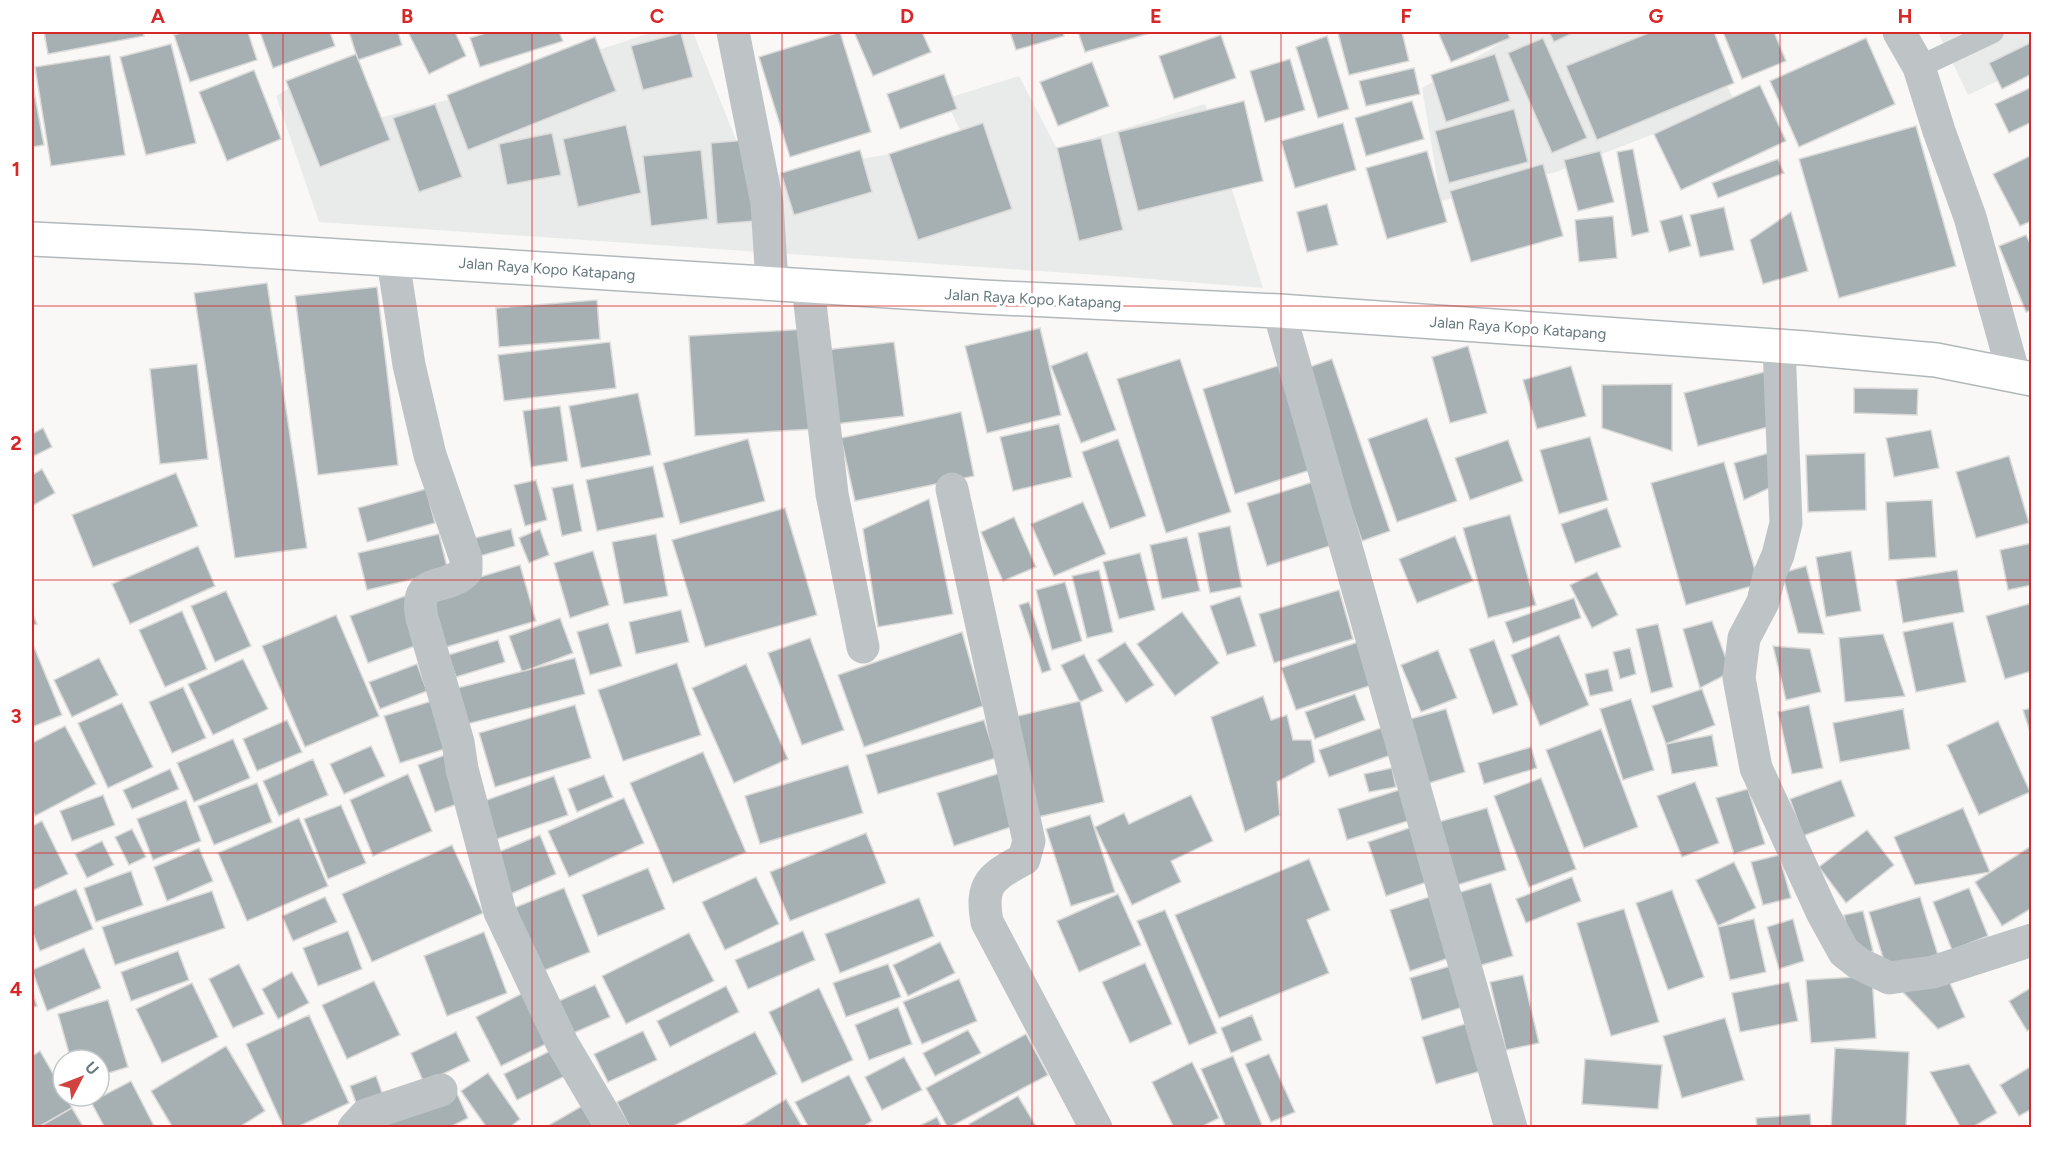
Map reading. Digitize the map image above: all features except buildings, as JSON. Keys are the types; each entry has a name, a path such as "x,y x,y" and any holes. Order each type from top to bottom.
{"main road":[{"name":"Jalan Raya Kopo Katapang","path":"32,238 983,297 1279,311 1779,346 1936,360 2023,377"}],"street":[{"path":"733,32 767,203 772,283"},
{"path":"1899,32 1919,67 2023,377"},
{"path":"393,260 409,365 430,455 466,559 466,571 458,580 432,586 422,593 419,603 422,618 458,742 462,769 500,912 562,1043 612,1128"},
{"path":"808,286 832,494 863,647"},
{"path":"1279,311 1511,1128"},
{"path":"1779,346 1786,523 1763,602 1744,638 1739,678 1756,768 1822,912 1844,952 1858,963 1889,978 1933,972 2031,940"},
{"path":"952,489 1029,841 1024,859 990,881 983,900 987,922 1095,1128"},
{"path":"354,1128 366,1114 441,1090"}],"lane":[{"path":"1919,67 1993,32"}],"shaded area":[{"path":"653,32 693,32 752,180 964,138 945,99 1019,76 1057,149 1205,104 1263,288 319,222 276,96 302,81 364,122 451,99"},
{"path":"1500,32 1701,32 1735,102 1556,172 1441,201 1422,88 1503,42"},
{"path":"1938,32 2031,32 2031,65 1968,95"}]}
